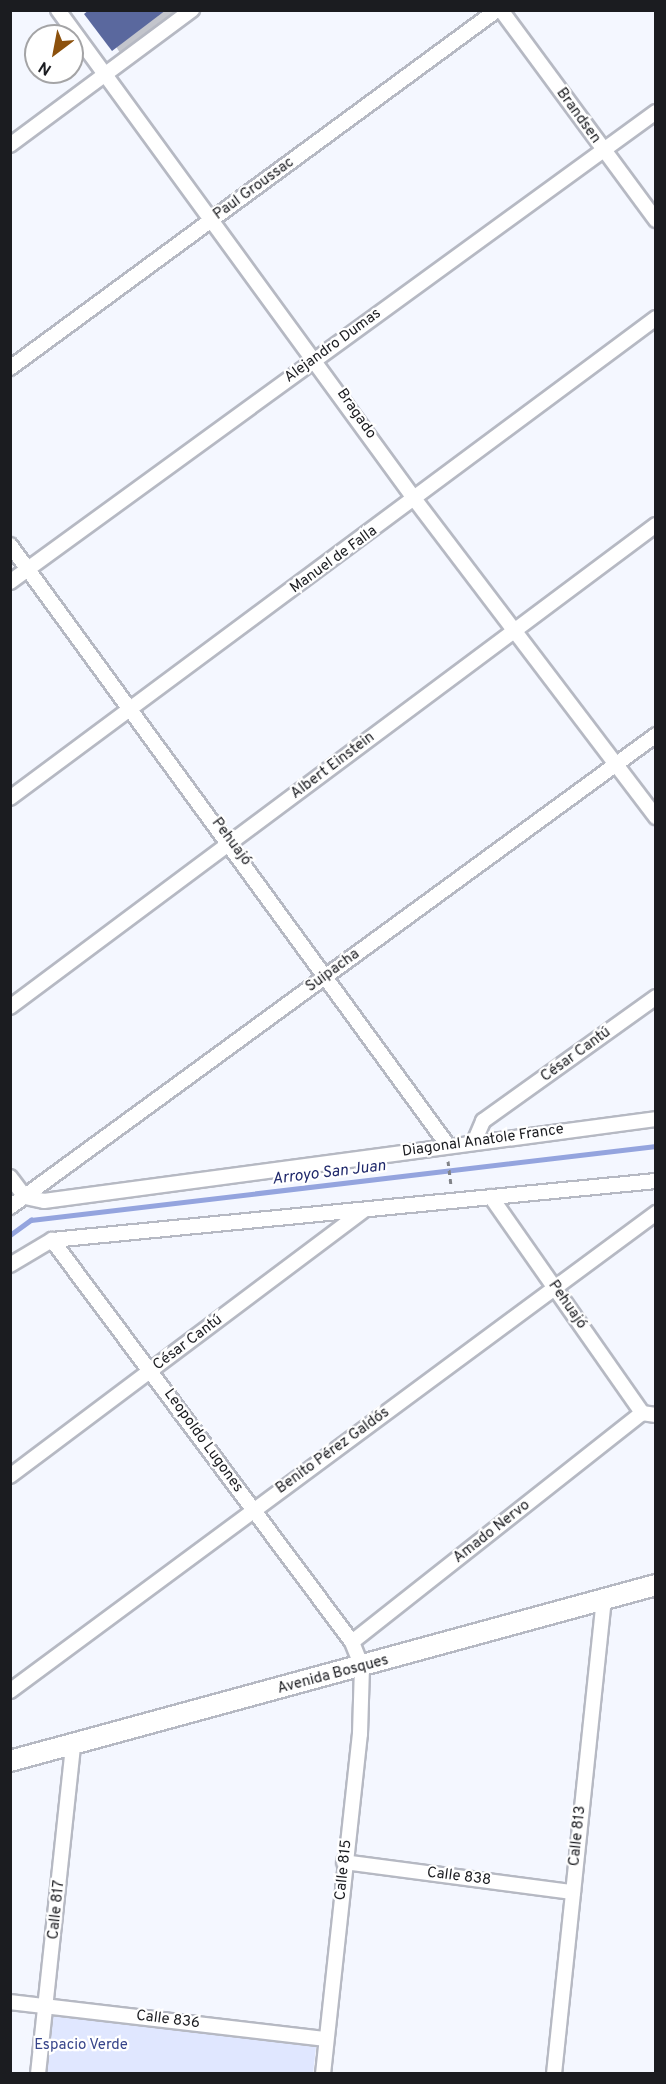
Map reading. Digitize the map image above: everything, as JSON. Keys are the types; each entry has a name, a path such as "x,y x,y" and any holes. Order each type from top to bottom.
{"main road":[{"name":"Avenida Bosques","path":"10,1761 73,1746 656,1585"}],"street":[{"name":"Bragado","path":"58,10 316,358 416,501 618,762 656,817"},
{"path":"10,145 192,10"},
{"name":"Brandsen","path":"499,10 656,220"},
{"name":"Paul Groussac","path":"10,368 499,10"},
{"name":"Alejandro Dumas","path":"10,582 656,112"},
{"name":"Manuel de Falla","path":"10,798 416,501 656,318"},
{"name":"Albert Einstein","path":"10,1007 656,525"},
{"name":"Pehuajó","path":"10,544 129,709 232,842 447,1150"},
{"name":"Suipacha","path":"10,1207 656,735"},
{"name":"César Cantú","path":"475,1140 483,1121 656,997"},
{"name":"Diagonal Anatole France","path":"25,1197 44,1201 447,1150 475,1140 656,1119"},
{"path":"10,1177 25,1197"},
{"path":"10,1265 52,1240 656,1181"},
{"name":"Pehuajó","path":"491,1197 649,1414"},
{"name":"César Cantú","path":"10,1476 365,1210"},
{"name":"Benito Pérez Galdós","path":"10,1691 656,1213"},
{"name":"Leopoldo Lugones","path":"52,1240 352,1642"},
{"name":"Amado Nervo","path":"352,1642 649,1414"},
{"name":"Calle 813","path":"554,2073 604,1599"},
{"path":"352,1642 362,1667"},
{"name":"Calle 815","path":"323,2073 362,1667"},
{"name":"Calle 817","path":"38,2073 73,1746"},
{"name":"Calle 838","path":"344,1862 573,1892"},
{"name":"Calle 836","path":"10,2002 326,2038"}],"path":[{"path":"447,1150 450,1176"}],"green space":[{"name":"Espacio Verde","path":"51,2015 316,2047 313,2073 45,2074"}],"building":[{"path":"89,10 166,10 112,51 84,14"}],"waterway":[{"name":"Arroyo San Juan","path":"10,1235 31,1220 656,1146"}]}
